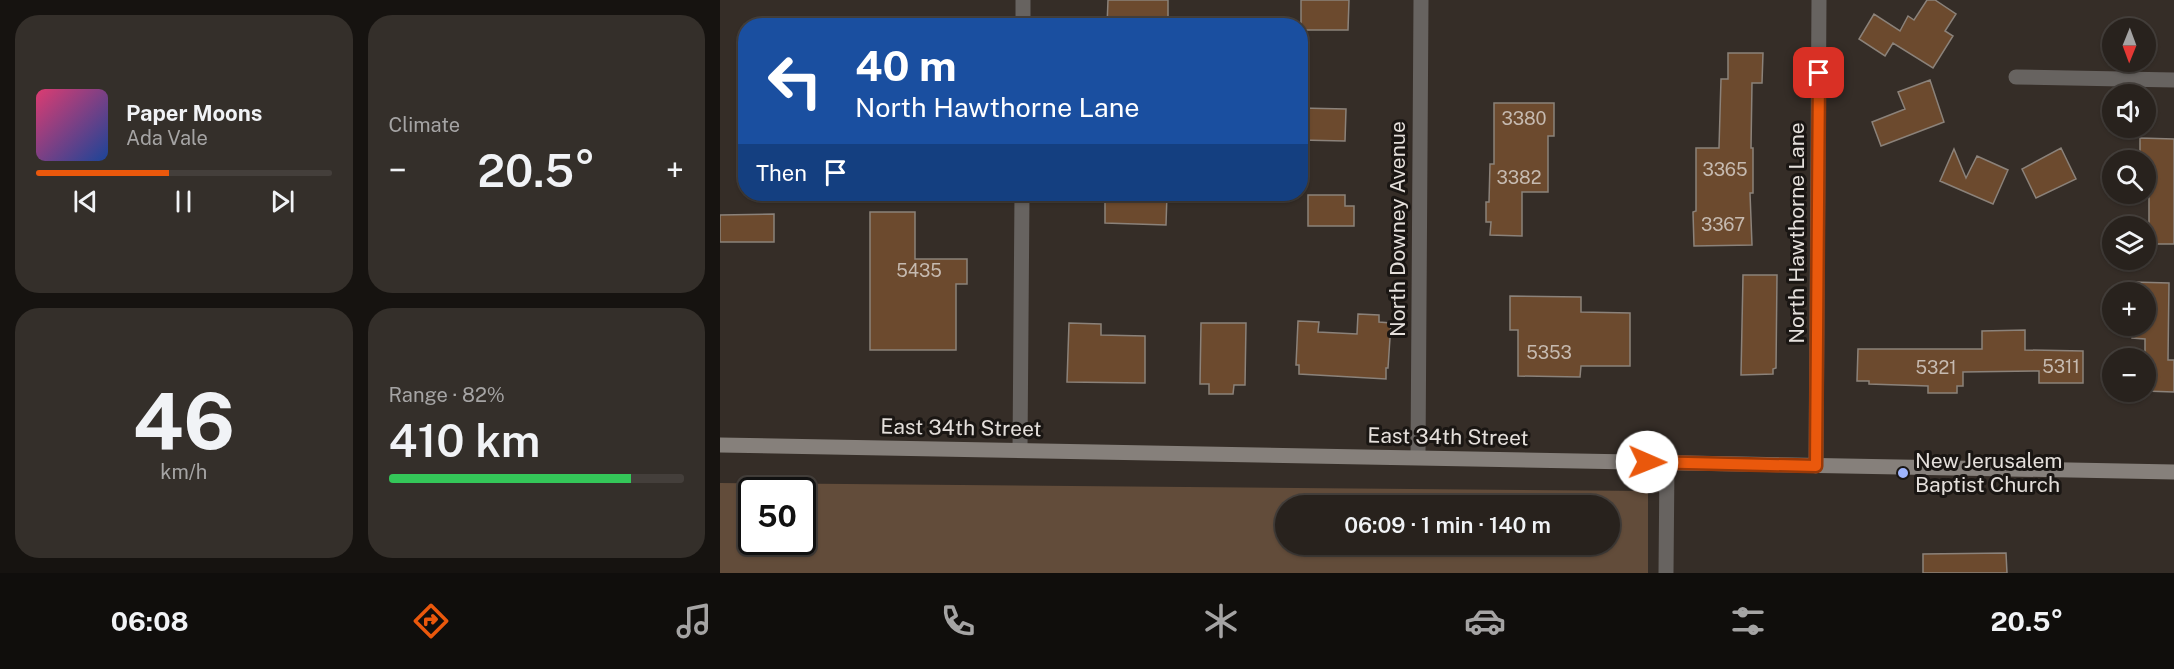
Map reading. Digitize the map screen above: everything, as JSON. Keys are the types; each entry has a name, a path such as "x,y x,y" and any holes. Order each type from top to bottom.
{"main road":[{"name":"East 34th Street","path":"720,445 2174,472"}],"street":[{"path":"1023,0 1023,18"},
{"name":"North Downey Avenue","path":"1418,457 1421,0"},
{"name":"North Hawthorne Lane","path":"1816,466 1819,0"},
{"path":"2016,77 2174,80"},
{"path":"1020,450 1022,201"},
{"path":"1666,573 1667,462"}],"shaded area":[{"path":"720,483 738,483 738,555 816,555 816,484 1648,491 1648,573 720,573"}],"building":[{"path":"1108,0 1168,0 1168,18 1107,18"},
{"path":"1301,0 1349,0 1348,30 1308,30 1308,18 1301,18"},
{"path":"1927,0 1935,0 1956,14 1945,31 1953,36 1933,68 1893,43 1885,56 1859,39 1874,14 1900,31 1908,16 1914,20"},
{"path":"1728,53 1763,53 1762,83 1752,83 1753,193 1750,193 1752,245 1694,246 1696,148 1719,148 1721,79 1728,79"},
{"path":"1930,80 1944,122 1881,146 1872,122 1905,109 1898,92"},
{"path":"1494,103 1554,103 1554,136 1548,136 1548,192 1522,192 1522,236 1490,235 1491,222 1486,222 1490,164 1494,164"},
{"path":"1308,108 1346,109 1345,141 1308,140"},
{"path":"2140,138 2174,139 2174,244 2156,244 2156,216 2149,216 2149,204 2156,204 2156,150 2140,150"},
{"path":"2061,148 2076,179 2036,198 2022,169"},
{"path":"1954,149 1966,178 1977,156 2008,170 1993,204 1940,181"},
{"path":"1308,195 1345,195 1345,206 1354,206 1354,226 1308,226"},
{"path":"1105,201 1167,201 1166,225 1105,223"},
{"path":"870,212 915,212 915,259 967,259 967,284 956,284 956,350 870,350"},
{"path":"774,214 774,242 720,242 720,215"},
{"path":"1743,275 1777,275 1776,368 1773,369 1773,374 1741,375"},
{"path":"2156,283 2169,283 2168,360 2174,360 2174,392 2156,391 2156,348 2145,348 2145,339 2132,338 2132,336 2156,336"},
{"path":"1510,296 1581,297 1581,312 1630,313 1630,366 1581,366 1580,377 1518,376 1518,330 1510,330"},
{"path":"1358,314 1379,315 1379,322 1391,323 1386,379 1299,374 1299,365 1296,365 1298,321 1319,322 1318,332 1357,334"},
{"path":"1069,323 1101,324 1101,335 1145,336 1145,383 1067,382"},
{"path":"1201,323 1246,323 1245,385 1234,385 1233,394 1209,394 1209,384 1200,384"},
{"path":"2025,330 2025,350 2083,351 2083,383 2039,383 2039,371 1963,372 1963,386 1957,386 1957,393 1928,393 1928,386 1869,384 1869,381 1857,381 1858,349 1982,349 1982,331"},
{"path":"2006,553 2007,573 1923,573 1923,554"}],"place":[{"name":"New Jerusalem Baptist Church","path":"1903,473"}],"route":[{"path":"1647,462 1816,466 1819,73"}]}
